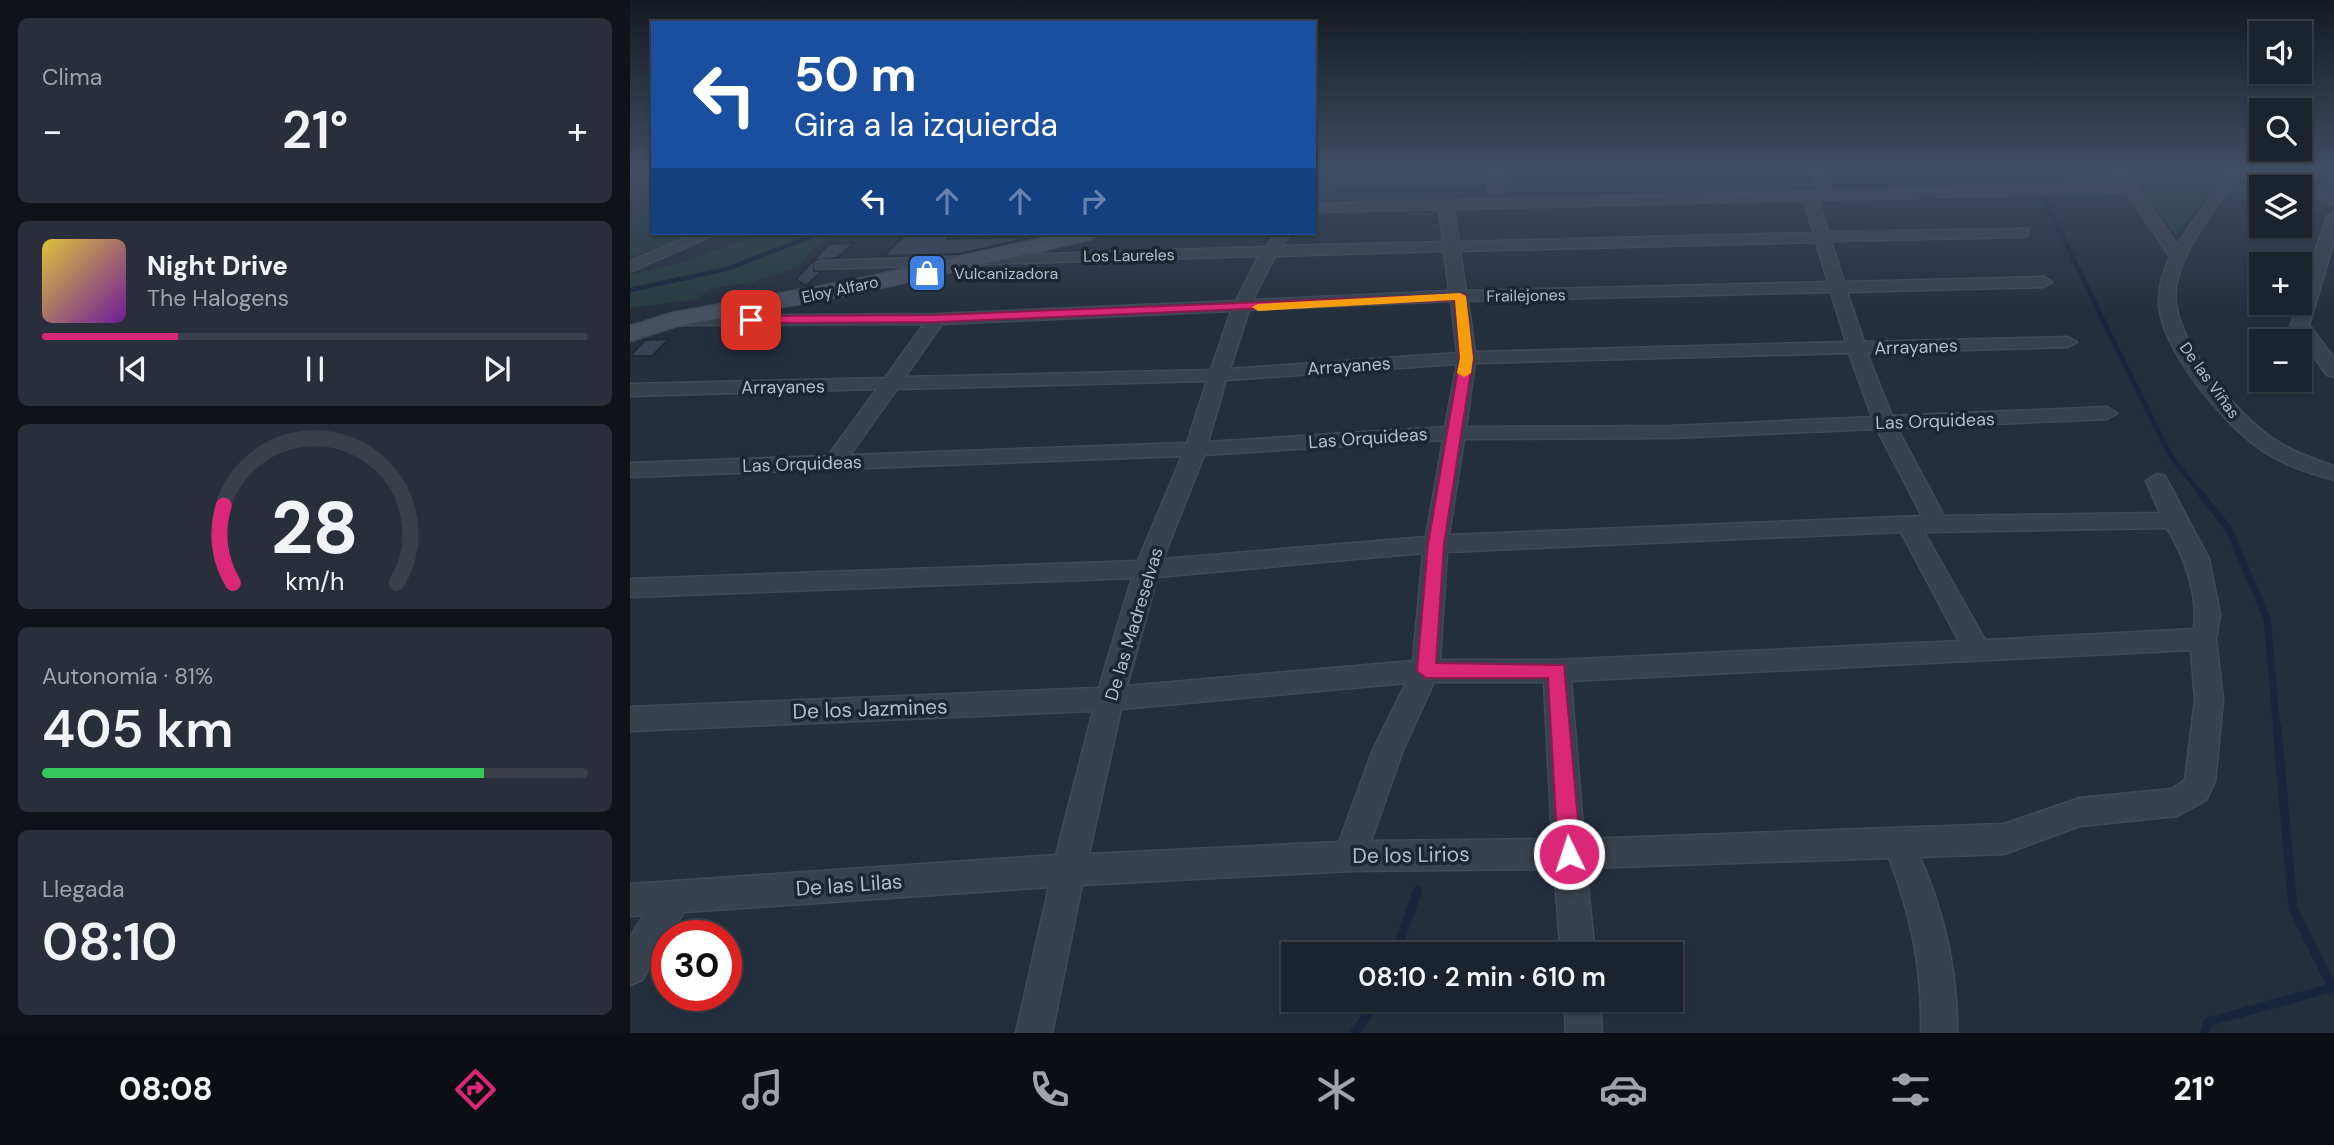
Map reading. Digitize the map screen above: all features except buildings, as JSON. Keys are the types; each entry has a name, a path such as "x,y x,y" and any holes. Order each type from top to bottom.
{"street":[{"path":"1350,856 1388,750 1426,671 1436,544 1467,358 1448,216"},
{"path":"1820,216 1837,289 1855,349 1910,480 1937,523"},
{"path":"2150,216 2178,257"},
{"name":"De las Viñas","path":"2203,216 2178,257 2167,290 2174,331 2220,399 2244,426 2268,444 2334,473"},
{"path":"2334,216 2328,262 2300,328 2334,371"},
{"path":"1275,243 1453,247 2023,232"},
{"path":"630,267 705,235"},
{"name":"Eloy Alfaro","path":"630,334 672,320 854,287 1082,235"},
{"name":"Los Laureles","path":"822,265 1275,243"},
{"name":"De las Madreselvas","path":"1034,1033 1068,870 1110,699 1148,569 1196,449 1240,308 1275,243"},
{"name":"Frailejones","path":"672,320 937,319 1240,308 1460,296 2044,282"},
{"path":"833,464 937,319"},
{"name":"Arrayanes","path":"630,390 1218,375 1467,358 2068,342"},
{"name":"Las Orquideas","path":"630,470 1196,449 1453,433 1672,432 2106,414"},
{"path":"1569,854 2004,839 2080,812 2177,802 2195,791 2200,781 2209,700 2203,639 2207,628 2207,614 2197,559 2174,520 2165,493 2157,481"},
{"path":"630,588 1148,569 1436,544 1937,523 2174,520"},
{"path":"1908,524 1977,650"},
{"name":"De los Jazmines","path":"630,719 1110,699 1426,671 1557,671 2203,639"},
{"path":"1557,671 1577,942"},
{"path":"1898,842 1922,909 1937,972 1939,1033"},
{"name":"De los Lirios","path":"1068,870 1350,856 1569,854"},
{"name":"De las Lilas","path":"630,900 1068,870"},
{"path":"630,968 675,897"},
{"path":"1582,1012 1584,1033"}],"green space":[{"path":"630,216 651,216 651,235 690,235 630,258"},
{"path":"2162,216 2191,216 2176,236"},
{"path":"758,235 836,235 815,246 799,267 750,283 711,288 698,299 630,308 630,275 686,261"}],"waterway":[{"path":"2052,216 2099,311"},
{"path":"630,290 727,269 815,235"},
{"path":"2098,310 2170,455 2201,494"},
{"path":"2200,493 2228,528 2267,618 2277,730"},
{"path":"2277,728 2293,908 2332,987"},
{"path":"1399,942 1418,890"},
{"path":"2205,1033 2208,1022 2334,987"},
{"path":"1354,1033 1369,1012"}],"slow traffic":[{"path":"1258,307 1460,296 1467,358 1464,373"}],"place":[{"name":"Vulcanizadora","path":"927,273"}],"route":[{"path":"751,320 937,319 1264,307 1460,296 1467,358 1436,544 1426,671 1557,671 1569,854"}]}
